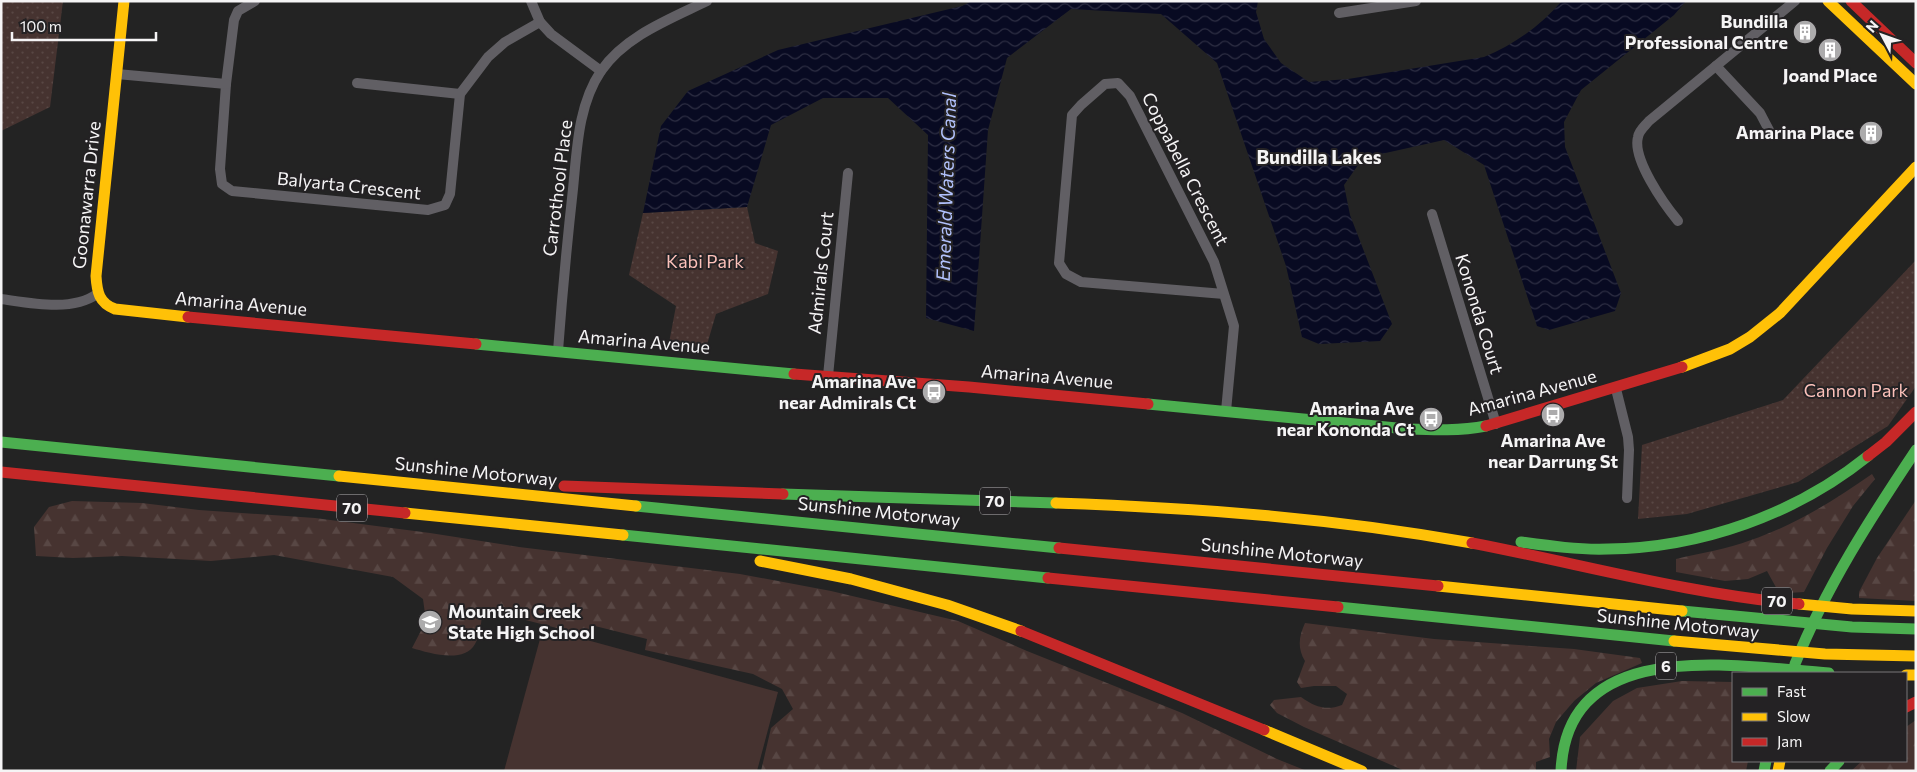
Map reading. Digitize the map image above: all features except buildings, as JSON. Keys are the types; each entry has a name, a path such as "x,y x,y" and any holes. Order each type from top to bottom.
{"main road":[{"name":"Goonawarra Drive","path":"97,294 96,276 124,1"},
{"path":"1828,1 1916,84"},
{"path":"1851,1 1916,63"},
{"name":"Amarina Avenue","path":"97,294 101,302 108,307 123,311 558,352 969,387 1420,430 1472,429 1496,424 1616,389 1716,356 1755,333 1780,313 1916,167"},
{"path":"1476,544 1496,540 1617,549 1651,546 1710,535 1776,512 1809,496 1858,465 1894,435 1916,412"},
{"path":"1861,533 1866,514 1916,436"},
{"name":"Sunshine Motorway","path":"1,442 1773,620 1852,627 1916,629"},
{"path":"1792,672 1824,598 1861,533 1916,450"},
{"name":"Sunshine Motorway","path":"1,472 1709,646 1825,654 1916,656"},
{"name":"70","path":"514,493 530,485 1182,508 1376,527 1476,544 1766,600 1854,609 1916,611"},
{"path":"1805,672 1838,598 1865,549 1891,509"},
{"name":"70","path":"702,544 719,554 851,579 947,604 979,615 1052,642 1362,771"},
{"name":"6","path":"1560,771 1566,737 1579,711 1600,690 1630,675 1667,666 1700,664 1815,672"}],"street":[{"name":"Balyarta Crescent","path":"255,1 238,12 234,20 226,84 220,170 222,184 232,191 428,210 445,206 450,194 460,94"},
{"path":"531,1 540,22 551,34 601,71"},
{"name":"Carrothool Place","path":"558,352 568,232 584,109 601,71 630,41 646,30 707,1"},
{"path":"1338,13 1416,1"},
{"path":"1678,221 1664,205 1648,175 1637,147 1638,135 1649,121 1795,1"},
{"path":"357,84 460,94 488,57 505,42 540,22"},
{"path":"1716,66 1760,113 1770,132"},
{"path":"117,74 226,84"},
{"name":"Coppabella Crescent","path":"1224,294 1081,282 1066,274 1058,263 1072,116 1081,105 1105,84 1118,82 1130,96 1214,262 1224,294 1234,326 1226,411"},
{"name":"Admirals Court","path":"828,376 848,173"},
{"name":"Kononda Court","path":"1432,214 1496,424"},
{"name":"Goonawarra Drive","path":"1,299 32,303 77,304 89,300 97,294"},
{"path":"1616,389 1628,437 1626,498"}],"green space":[{"path":"1,1 63,1 50,107 1,131"},
{"name":"Kabi Park","path":"747,207 755,243 778,251 768,294 716,314 706,348 669,343 676,306 629,275 643,213"},
{"name":"Cannon Park","path":"1916,260 1916,386 1888,426 1798,482 1687,514 1638,519 1642,445 1783,400"},
{"path":"1872,474 1875,479 1853,506 1827,548 1804,592 1788,593 1778,591 1767,571 1748,579 1725,581 1676,572 1676,559 1733,546 1767,534 1829,502"},
{"path":"1916,500 1916,601 1859,598 1859,592 1877,558"},
{"path":"72,501 142,503 199,510 315,518 519,547 740,574 831,591 958,621 1027,651 1182,713 1277,759 1307,771 761,771 771,728 793,709 782,689 753,674 645,650 647,639 595,626 592,637 483,609 481,627 475,644 470,650 463,654 455,655 427,652 412,648 426,621 423,599 393,577 274,555 211,561 122,556 73,558 36,556 34,527 49,507"},
{"path":"1305,623 1434,639 1574,649 1640,658 1642,663 1596,683 1574,701 1556,722 1549,739 1550,757 1536,762 1536,771 1405,771 1304,727 1277,713 1270,705 1274,700 1301,697 1316,706 1331,708 1342,705 1347,694 1336,686 1301,688 1297,682 1305,661 1302,656 1300,642"},
{"path":"543,628 778,692 757,771 504,771"},
{"path":"1682,681 1732,682 1732,762 1748,762 1746,771 1576,771 1580,737 1613,701 1637,688"},
{"path":"1916,720 1916,771 1851,771 1861,762 1907,762 1907,726"}],"water":[{"name":"Emerald Waters Canal","path":"972,1 1258,1 1256,12 1264,39 1281,63 1309,82 1348,79 1484,57 1526,34 1562,1 1686,1 1674,15 1581,90 1564,122 1565,147 1621,293 1615,311 1549,330 1537,326 1484,165 1444,140 1363,158 1344,185 1350,215 1392,324 1380,341 1319,344 1302,337 1286,266 1217,63 1161,14 1071,9 1007,58 988,130 974,331 926,318 928,135 888,98 823,98 771,125 747,207 643,213 661,126 688,91 778,50 962,6"}],"traffic: fast":[{"path":"476,344 794,374"},
{"path":"1148,404 1407,429 1437,430 1486,426"},
{"path":"1,442 339,476"},
{"path":"1795,664 1807,636 1850,554 1916,450"},
{"path":"1521,542 1575,548 1608,549 1678,542 1712,534 1746,524 1779,511 1840,477 1868,456"},
{"path":"783,494 1056,503"},
{"path":"636,506 1059,548"},
{"path":"623,535 1048,578"},
{"path":"1338,607 1674,641"},
{"path":"1682,611 1852,627 1916,629"},
{"path":"1561,771 1571,727 1593,697 1624,678 1663,668 1706,665 1750,666 1818,672"},
{"path":"1764,771 1766,762"},
{"path":"1830,771 1838,762"}],"traffic: slow":[{"path":"124,1 96,276 97,287 105,304 115,309 188,317"},
{"path":"1828,1 1916,84"},
{"path":"1682,367 1730,349 1750,337 1780,313 1916,167"},
{"path":"339,476 636,506"},
{"path":"1056,503 1213,511 1368,527 1472,543"},
{"path":"405,513 623,535"},
{"path":"760,561 851,579 947,605 1021,631"},
{"path":"1438,586 1682,611"},
{"path":"1799,604 1852,609 1916,611"},
{"path":"1674,641 1825,654 1916,656"},
{"path":"1907,675 1916,675"},
{"path":"1264,730 1362,771"},
{"path":"1778,771 1780,762"}],"traffic: jam":[{"path":"1851,1 1916,63"},
{"path":"188,317 476,344"},
{"path":"1486,426 1682,367"},
{"path":"794,374 969,387 1148,404"},
{"path":"1868,456 1886,442 1916,412"},
{"path":"1,472 405,513"},
{"path":"564,486 783,494"},
{"path":"1472,543 1676,586 1799,604"},
{"path":"1059,548 1438,586"},
{"path":"1048,578 1338,607"},
{"path":"1021,631 1264,730"},
{"path":"1907,706 1916,702"}],"place":[{"name":"Bundilla Professional Centre","path":"1805,32"},
{"name":"Joand Place","path":"1830,50"},
{"name":"Amarina Place","path":"1871,133"},
{"name":"Amarina Ave near Admirals Ct","path":"934,392"},
{"name":"Amarina Ave near Darrung St","path":"1553,415"},
{"name":"Amarina Ave near Kononda Ct","path":"1431,419"},
{"name":"Mountain Creek State High School","path":"430,622"}],"district":[{"name":"Bundilla Lakes","path":"1319,157"}]}
